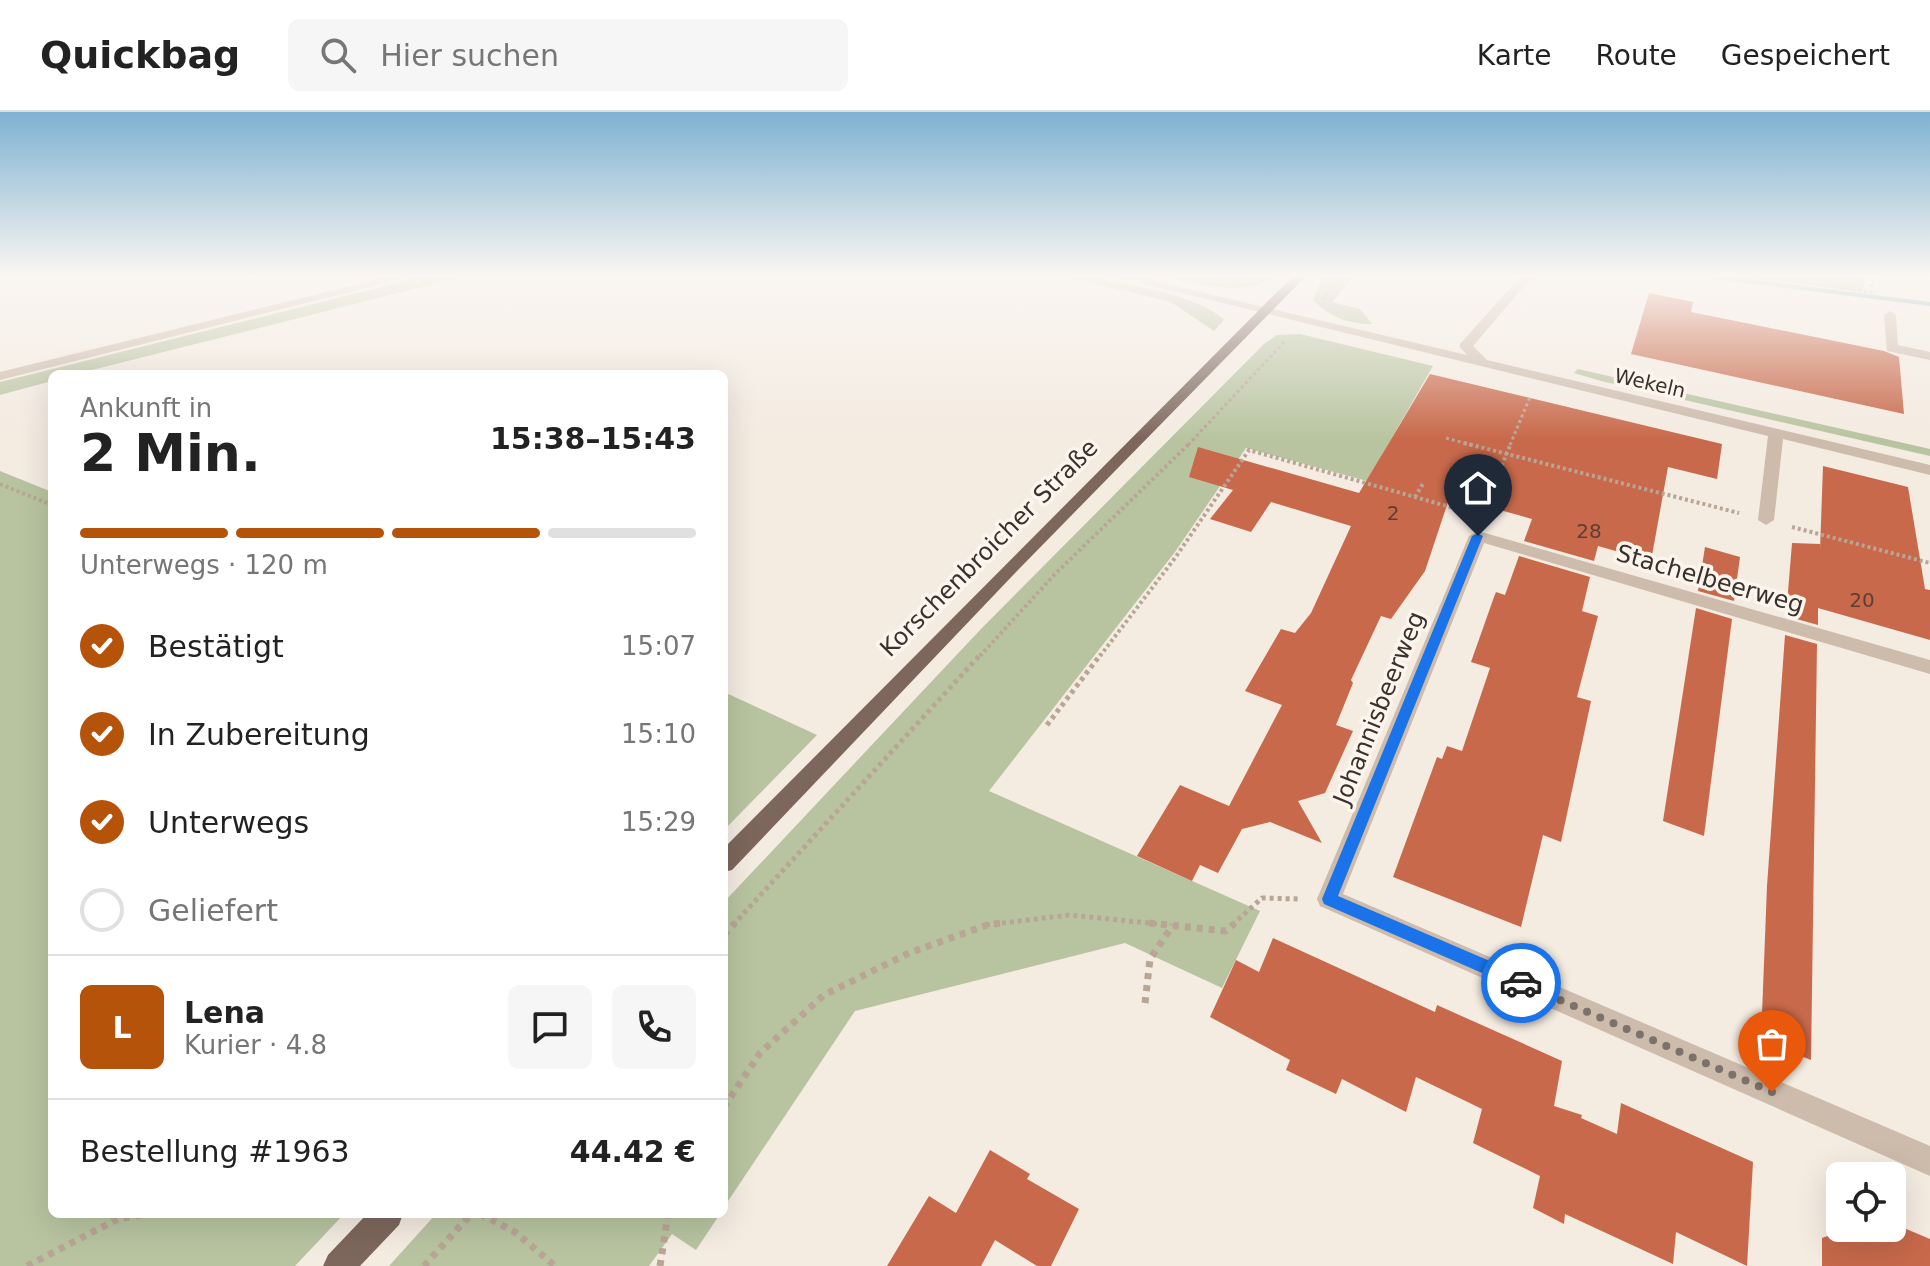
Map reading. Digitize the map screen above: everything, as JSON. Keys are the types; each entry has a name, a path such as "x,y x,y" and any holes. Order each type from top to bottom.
{"main road":[{"name":"Korschenbroicher Straße","path":"728,859 1011,567 1248,331"},
{"path":"339,1266 384,1218"}],"street":[{"path":"0,376 184,331"},
{"name":"Wekeln","path":"1349,331 1930,470"},
{"path":"1479,331 1466,346 1483,364"},
{"path":"1891,331 1892,348 1930,356"},
{"path":"1766,520 1776,434"},
{"name":"Stachelbeerweg","path":"1478,536 1930,667"},
{"name":"Johannisbeerweg","path":"1329,899 1478,536"},
{"path":"1329,899 1930,1161"}],"path":[{"path":"728,931 1046,584 1160,474 1280,346"},
{"path":"1047,725 1175,558 1249,450 1481,516 1535,386 1555,382"},
{"path":"1446,438 1930,563"},
{"path":"1415,497 1424,482"},
{"path":"0,484 48,503"},
{"path":"728,1101 760,1053 824,995 909,953 987,925 1069,915 1226,931 1262,898 1329,899"},
{"path":"1145,1003 1150,959 1174,924"},
{"path":"27,1266 124,1218"},
{"path":"424,1266 467,1218"},
{"path":"488,1218 515,1232 547,1256 555,1266"},
{"path":"660,1266 667,1218"}],"green space":[{"path":"205,331 247,331 92,370 48,370"},
{"path":"1300,334 1433,366 1367,481 1246,448 1175,552 989,791 1260,911 1222,988 1125,943 855,1011 728,1201 728,898 981,629 1264,344 1277,335"},
{"path":"1578,369 1930,449 1930,456 1601,381 1574,373"},
{"path":"48,370 48,382 0,395 0,382"},
{"path":"0,471 48,490 48,1218 340,1218 295,1266 0,1266"},
{"path":"728,694 817,735 728,826"},
{"path":"432,1218 717,1218 696,1250 672,1234 649,1266 389,1266"}],"building":[{"path":"1638,331 1784,331 1884,351 1899,357 1904,414 1631,354"},
{"path":"1430,374 1722,444 1717,479 1668,467 1651,561 1598,546 1594,561 1524,541 1532,519 1450,496 1425,571 1391,619 1381,616 1351,680 1353,683 1336,725 1353,731 1325,793 1298,801 1322,843 1270,822 1242,829 1218,873 1200,865 1192,881 1137,856 1180,785 1229,806 1282,705 1245,691 1281,629 1295,633 1311,613 1351,526 1271,502 1251,532 1210,519 1233,490 1189,477 1198,447 1359,493"},
{"path":"1823,466 1908,487 1925,589 1930,590 1930,640 1818,608 1818,625 1786,616 1792,543 1820,544 1820,550"},
{"path":"1705,547 1740,557 1734,601 1698,591"},
{"path":"1519,556 1590,577 1582,611 1598,616 1577,697 1591,701 1561,842 1543,835 1521,927 1393,877 1437,757 1442,759 1447,746 1462,751 1490,668 1471,662 1496,592 1505,595"},
{"path":"1696,608 1732,619 1704,836 1663,821"},
{"path":"1785,635 1817,644 1811,1060 1761,1040 1767,886"},
{"path":"1273,938 1435,1012 1437,1005 1562,1061 1554,1106 1582,1115 1581,1118 1617,1134 1621,1103 1753,1162 1747,1266 1676,1232 1673,1264 1565,1214 1564,1224 1533,1208 1540,1176 1473,1143 1482,1109 1416,1077 1406,1112 1342,1079 1336,1094 1286,1070 1290,1060 1210,1017 1236,960 1259,972"},
{"path":"990,1150 1030,1174 1027,1179 1079,1209 1051,1266 1037,1266 995,1240 981,1266 887,1266 929,1196 956,1213"},
{"path":"1906,1229 1930,1239 1930,1266 1822,1266 1822,1238 1826,1237 1826,1242 1906,1242"}],"way so far":[{"path":"1521,983 1772,1092"}],"route":[{"path":"1478,536 1329,899 1521,983"}]}
